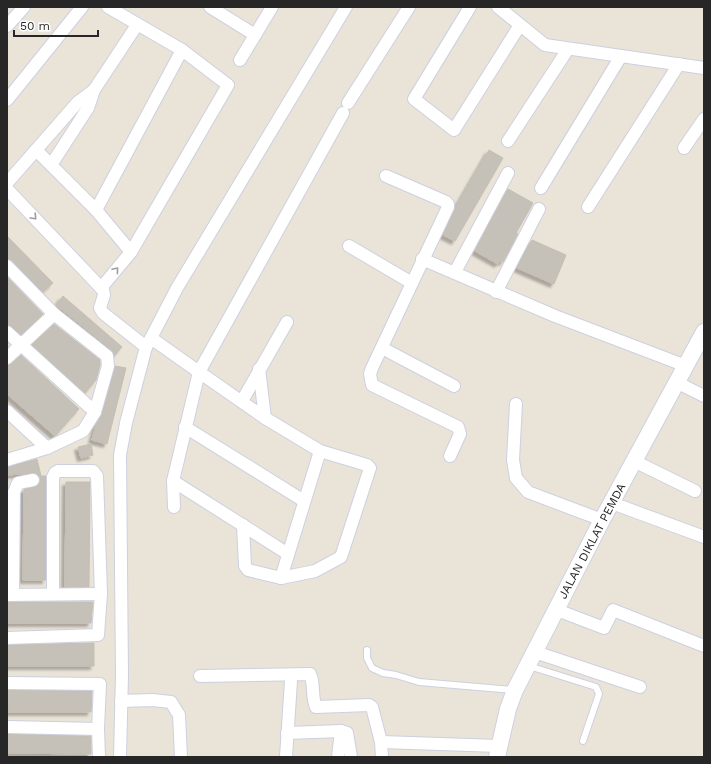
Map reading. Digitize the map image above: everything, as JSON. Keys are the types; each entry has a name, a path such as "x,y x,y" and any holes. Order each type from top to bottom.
{"street":[{"path":"7,26 24,7"},
{"path":"7,100 82,7"},
{"path":"101,288 131,252 228,85 182,50 108,7"},
{"path":"210,7 255,35"},
{"path":"240,60 272,7"},
{"path":"120,757 120,455 126,422 149,343 189,268 346,7"},
{"path":"174,507 173,481 199,372 345,108 409,7"},
{"path":"470,7 414,99 454,130 520,25"},
{"path":"498,7 545,45 704,68"},
{"path":"51,165 88,108 94,90 137,25"},
{"path":"508,141 568,49"},
{"path":"96,210 182,50"},
{"path":"541,188 621,56"},
{"path":"588,207 679,64"},
{"path":"7,182 78,102 94,90"},
{"path":"684,148 703,120"},
{"path":"36,150 96,210 131,252"},
{"path":"455,272 508,173"},
{"path":"386,176 448,204 370,374 372,385 458,427 460,434 450,456"},
{"path":"7,189 101,288 104,294 100,306 101,310 149,343 199,372 265,418 320,451 366,465 370,468 341,557 315,571 281,578 248,570 245,566 243,525"},
{"path":"496,292 539,209"},
{"path":"349,246 412,283"},
{"path":"422,259 555,316 686,366"},
{"path":"7,266 54,314 107,356 108,366 94,412 83,431 47,448 7,460"},
{"path":"7,358 54,314"},
{"path":"242,401 287,322"},
{"path":"7,332 94,412"},
{"name":"JALAN DIKLAT PEMDA","path":"498,751 515,690 634,461 686,366 699,353 704,332"},
{"path":"382,348 454,386"},
{"path":"260,368 265,418"},
{"path":"678,383 704,396"},
{"path":"516,404 513,460 516,478 528,492 602,520"},
{"path":"7,411 47,448"},
{"path":"185,427 304,501"},
{"path":"281,578 320,451"},
{"path":"634,461 695,491"},
{"path":"7,638 98,635 101,594 97,476 96,473 91,471 58,471 53,477 53,593"},
{"path":"33,480 18,483 15,488 10,595 53,593 101,594"},
{"path":"173,481 288,554"},
{"path":"612,503 704,537"},
{"path":"557,610 604,628 613,610 704,646"},
{"path":"532,659 640,688"},
{"path":"200,676 310,674 313,680 314,703 316,707 369,705 374,710 381,742 382,757"},
{"path":"286,757 291,681"},
{"path":"7,683 100,684 98,729 99,757"},
{"path":"121,701 152,700 171,702 179,715 182,757"},
{"path":"7,727 98,729"},
{"path":"287,733 341,731 347,733 350,757"},
{"path":"338,757 341,731"},
{"path":"381,742 498,751"}],"lane":[{"path":"367,650 367,658 372,668 383,673 396,675 419,682 515,690"},
{"path":"532,659 596,687 599,694 583,741"}],"building":[{"path":"489,150 503,158 455,241 443,235 455,209"},
{"path":"508,189 533,203 516,233 518,234 503,262 500,261 498,264 475,251"},
{"path":"7,236 53,283 43,292 12,261 7,259"},
{"path":"532,240 566,255 554,284 517,268"},
{"path":"7,277 43,314 21,335 12,326 7,325"},
{"path":"63,296 122,347 114,356 112,350 56,305"},
{"path":"54,324 100,360 96,380 85,393 32,345"},
{"path":"21,355 79,409 55,436 7,394 7,365 12,363"},
{"path":"115,366 126,368 107,444 92,440 96,425 102,414"},
{"path":"91,444 93,455 81,458 78,447"},
{"path":"37,459 41,476 46,476 46,580 23,580 24,489 38,486 40,479 35,473 7,475 7,467"},
{"path":"66,482 90,482 89,587 65,587"},
{"path":"7,602 93,602 91,623 7,623"},
{"path":"94,643 94,666 7,666 7,645"},
{"path":"7,690 92,691 91,712 8,712"},
{"path":"7,734 91,736 91,754 7,753"}]}
